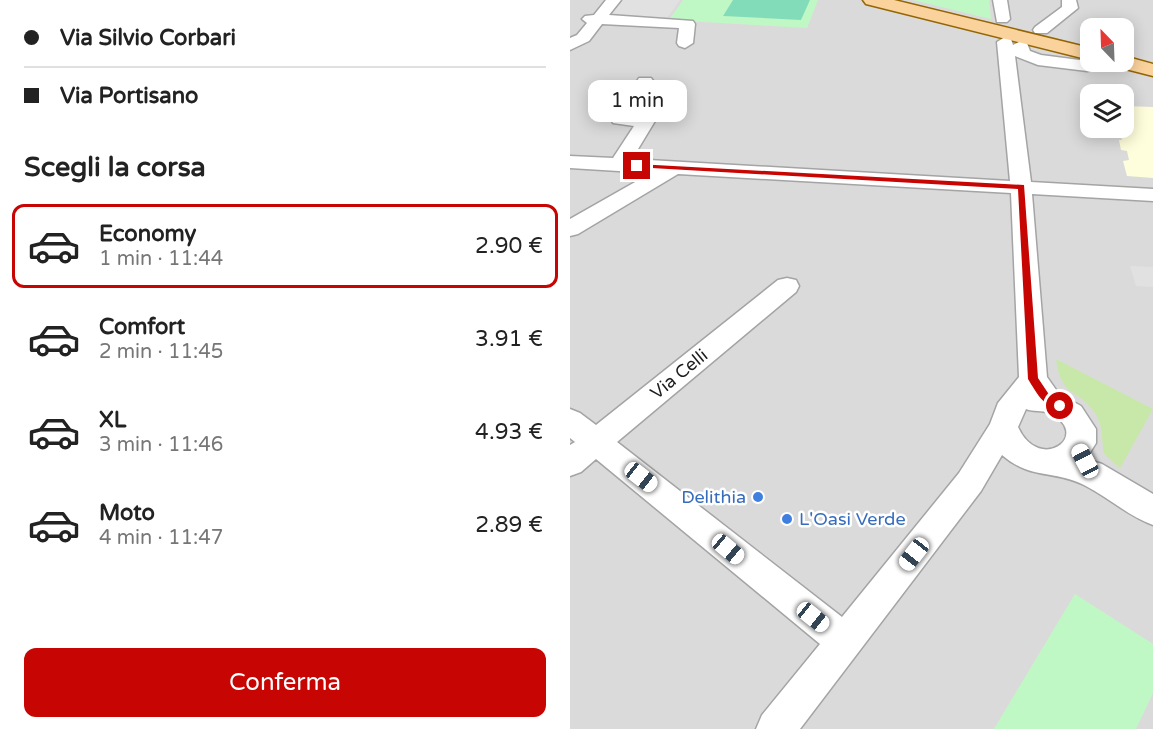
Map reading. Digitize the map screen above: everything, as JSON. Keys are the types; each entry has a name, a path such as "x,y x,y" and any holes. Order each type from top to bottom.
{"main road":[{"path":"872,0 1080,54"},
{"path":"893,0 1080,53"},
{"path":"1134,60 1153,65"},
{"path":"1134,65 1153,70"}],"street":[{"path":"570,43 584,38 606,0"},
{"path":"594,19 613,0"},
{"path":"1000,0 1002,19"},
{"path":"1041,30 1070,8 1070,0"},
{"path":"594,19 687,24 676,49"},
{"path":"1080,56 1032,59 1022,54 1013,44 1021,187 1041,390 1077,420 1085,461"},
{"path":"619,165 646,121 620,120 645,82"},
{"path":"570,162 1153,195"},
{"path":"570,228 674,168"},
{"name":"Via Celli","path":"570,463 788,286"},
{"path":"776,729 970,482 1009,416 1041,390"},
{"path":"1009,416 1011,446 1042,461"},
{"path":"570,421 845,642"},
{"path":"970,482 1001,466 1042,461 1085,461 1153,510"}],"shaded area":[{"path":"570,0 1153,0 1153,729 570,729"},
{"path":"621,0 680,0 666,20 607,17"},
{"path":"1134,106 1153,107 1153,178 1127,176 1123,161 1129,160 1127,151 1121,150 1119,140 1122,140 1122,138 1134,138"},
{"path":"1130,266 1153,267 1153,287 1136,286"}],"green space":[{"path":"683,0 818,0 807,28 669,20"},
{"path":"733,0 810,0 801,20 723,16"},
{"path":"913,0 989,0 991,19"},
{"path":"1056,359 1153,409 1120,468 1104,454 1098,418 1088,405 1066,386 1058,371"},
{"path":"1075,594 1153,644 1153,693 1136,729 994,729"}],"place":[{"name":"Delithia","path":"758,497"},
{"name":"L'Oasi Verde","path":"787,519"}],"route":[{"path":"637,166 1021,187 1033,379 1049,401 1060,406"}]}
